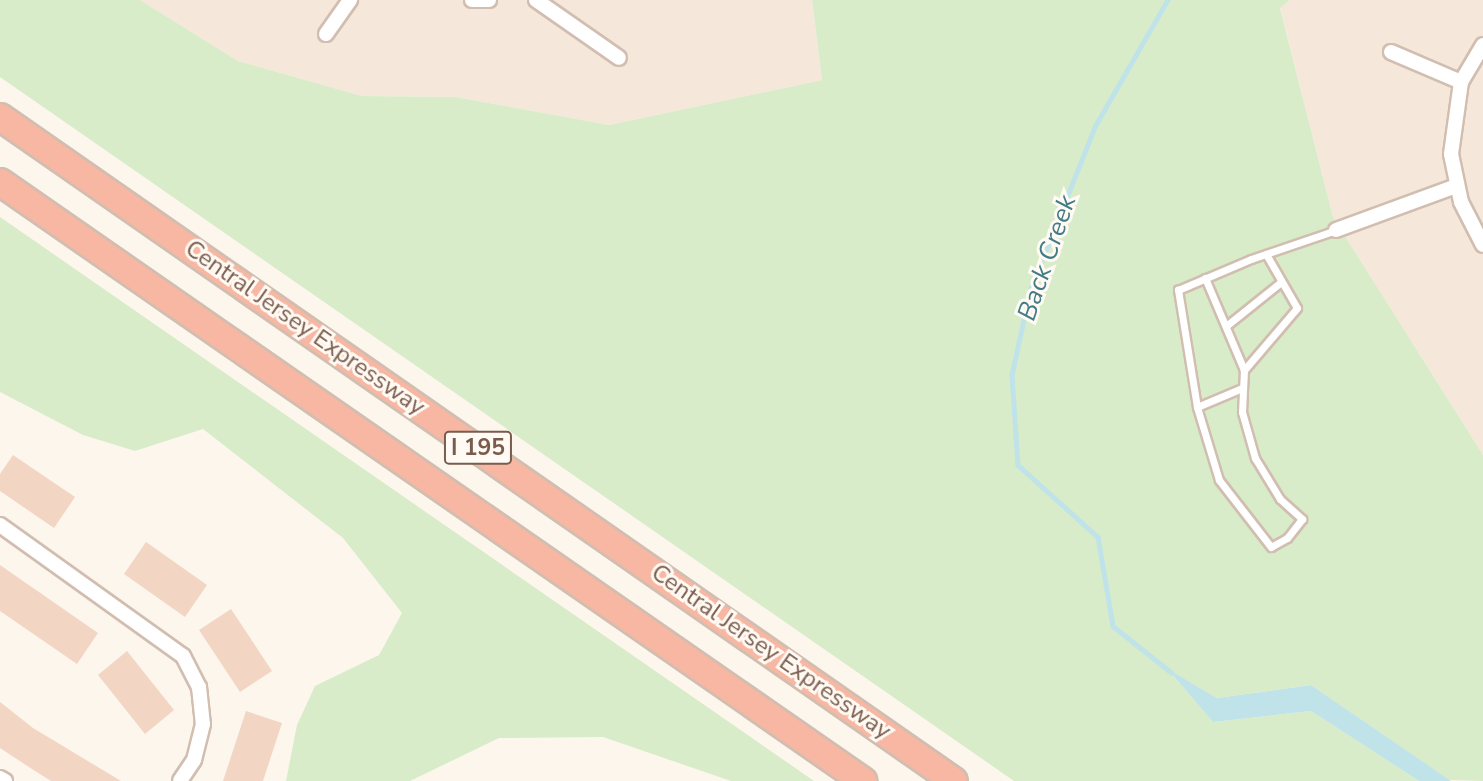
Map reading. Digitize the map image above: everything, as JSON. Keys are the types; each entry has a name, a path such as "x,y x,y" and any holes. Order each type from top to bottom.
{"highway":[{"name":"Central Jersey Expressway","path":"0,117 954,781"},
{"name":"I 195","path":"0,182 863,781"}],"street":[{"path":"326,34 350,0"},
{"path":"471,0 489,0"},
{"path":"536,0 619,58"},
{"path":"1483,45 1461,82 1451,128 1456,186 1483,245"},
{"path":"1391,52 1461,82"},
{"path":"1336,230 1456,186"},
{"path":"0,524 183,656 199,687 203,724 194,760 180,781"},
{"path":"0,778 5,781"}],"lane":[{"path":"1205,278 1244,370 1242,412 1255,458 1280,499 1302,519 1287,538 1271,547 1219,480 1197,407 1177,301 1178,290 1205,278 1266,254 1336,230"},
{"path":"1244,370 1297,308 1266,254"},
{"path":"1226,326 1281,282"},
{"path":"1197,407 1242,388"}],"shaded area":[{"path":"140,0 812,0 822,80 609,125 456,97 362,96 238,61"},
{"path":"1290,0 1483,0 1483,455 1333,217 1280,7"}],"green space":[{"path":"0,0 140,0 238,61 362,96 456,97 609,125 822,80 812,0 1290,0 1280,8 1333,217 1483,455 1483,781 1449,780 1311,685 1217,698 1171,671 1213,722 1311,711 1419,781 1014,781 0,77"},
{"path":"0,217 814,781 731,781 603,737 499,738 410,781 286,781 297,725 315,686 379,655 402,613 343,538 203,429 135,451 83,435 0,392"}],"water":[{"path":"1168,669 1217,698 1311,685 1451,781 1419,781 1311,711 1213,722"}],"building":[{"path":"13,455 75,497 54,528 0,491 0,474"},
{"path":"146,542 207,585 185,617 124,574"},
{"path":"0,565 98,633 77,664 0,611"},
{"path":"231,609 272,671 240,692 199,630"},
{"path":"127,651 174,710 145,734 98,675"},
{"path":"0,702 33,728 121,781 51,781 32,769 0,748"},
{"path":"246,711 282,723 263,781 223,781"}],"waterway":[{"name":"Back Creek","path":"1168,0 1096,125 1031,288 1012,375 1018,465 1098,537 1113,626 1172,673"}]}
